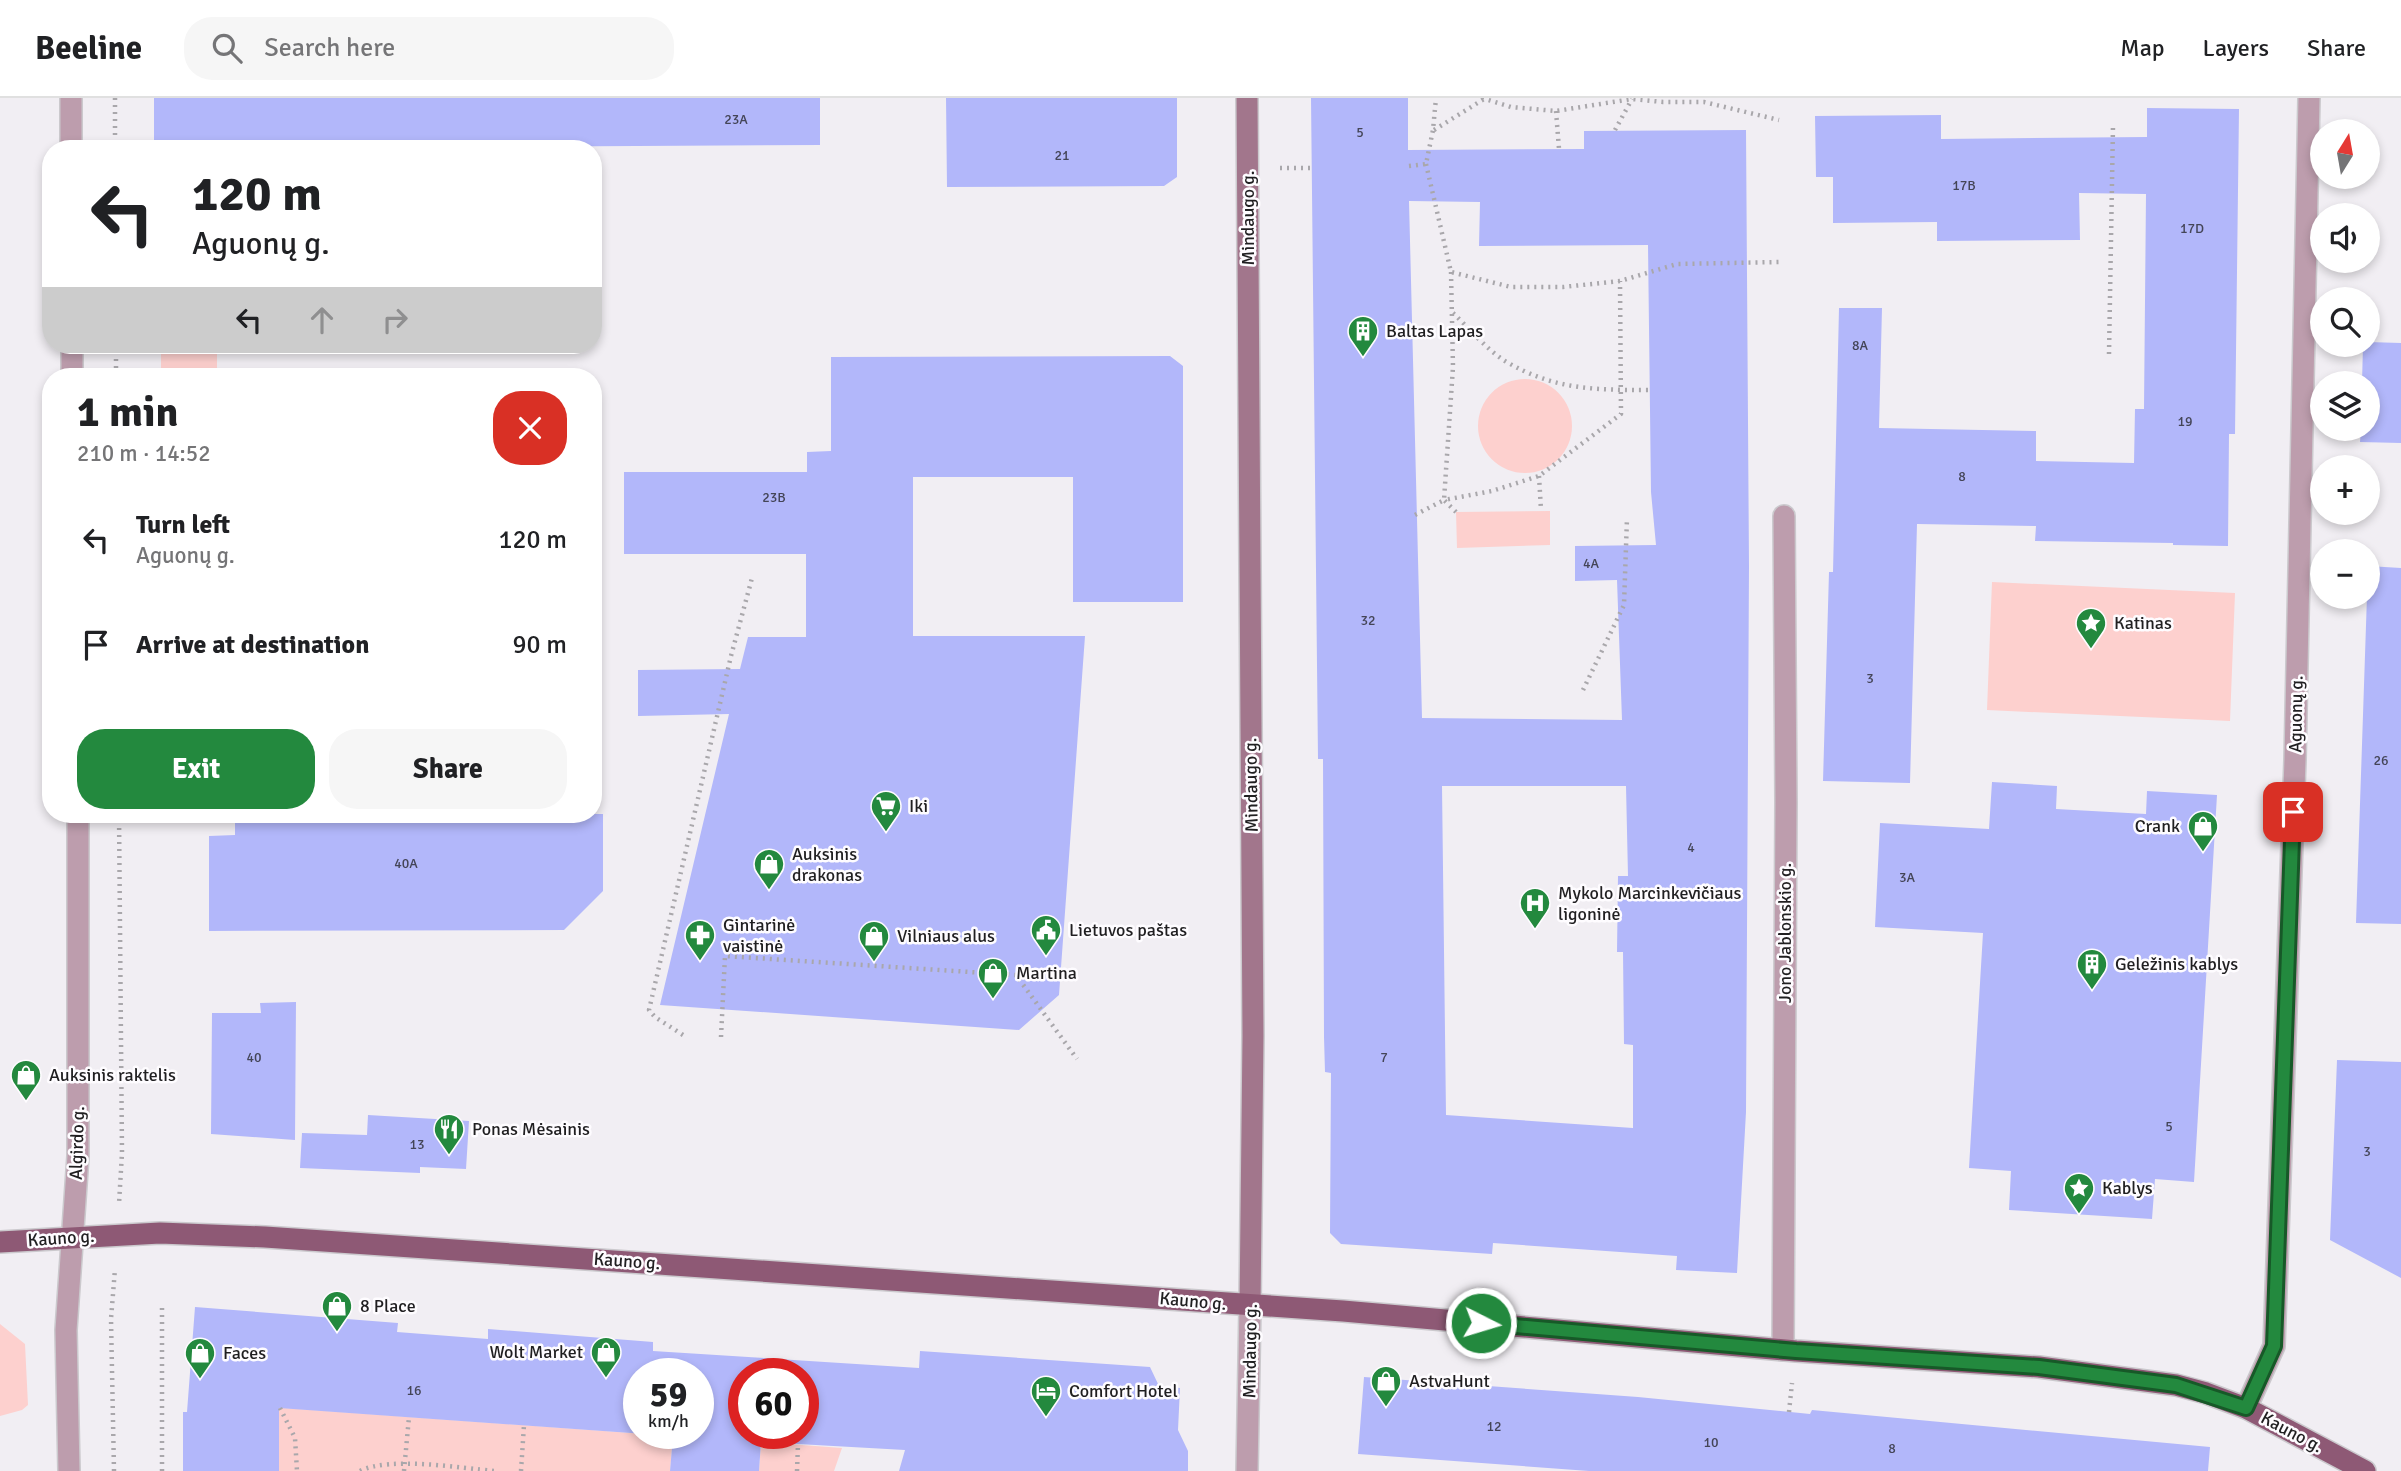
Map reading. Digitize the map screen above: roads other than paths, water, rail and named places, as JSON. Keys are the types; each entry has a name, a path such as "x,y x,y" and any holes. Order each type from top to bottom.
{"main road":[{"name":"Mindaugo g.","path":"1247,98 1253,1036 1250,1306"},
{"name":"Kauno g.","path":"0,1242 160,1233 265,1237 1343,1311 1783,1350 2039,1367 2176,1385 2246,1408 2365,1471"}],"street":[{"path":"71,98 71,140"},
{"name":"Aguonų g.","path":"2246,1408 2274,1346 2295,760 2309,98"},
{"name":"Jono Jablonskio g.","path":"1783,1350 1786,829 1784,516"},
{"name":"Algirdo g.","path":"68,1471 66,1330 78,1156 78,823"},
{"name":"Mindaugo g.","path":"1247,1471 1250,1306"}],"place":[{"name":"Baltas Lapas","path":"1363,358"},
{"name":"Katinas","path":"2091,650"},
{"name":"Iki","path":"886,833"},
{"name":"Crank","path":"2203,853"},
{"name":"Auksinis drakonas","path":"769,891"},
{"name":"Mykolo Marcinkevičiaus ligoninė","path":"1535,930"},
{"name":"Lietuvos paštas","path":"1046,957"},
{"name":"Gintarinė vaistinė","path":"700,962"},
{"name":"Vilniaus alus","path":"874,963"},
{"name":"Geležinis kablys","path":"2092,991"},
{"name":"Martina","path":"993,1000"},
{"name":"Auksinis raktelis","path":"26,1102"},
{"name":"Ponas Mėsainis","path":"449,1156"},
{"name":"Kablys","path":"2079,1215"},
{"name":"8 Place","path":"337,1333"},
{"name":"Wolt Market","path":"606,1379"},
{"name":"Faces","path":"200,1380"},
{"name":"AstvaHunt","path":"1386,1408"},
{"name":"Comfort Hotel","path":"1046,1418"}]}
